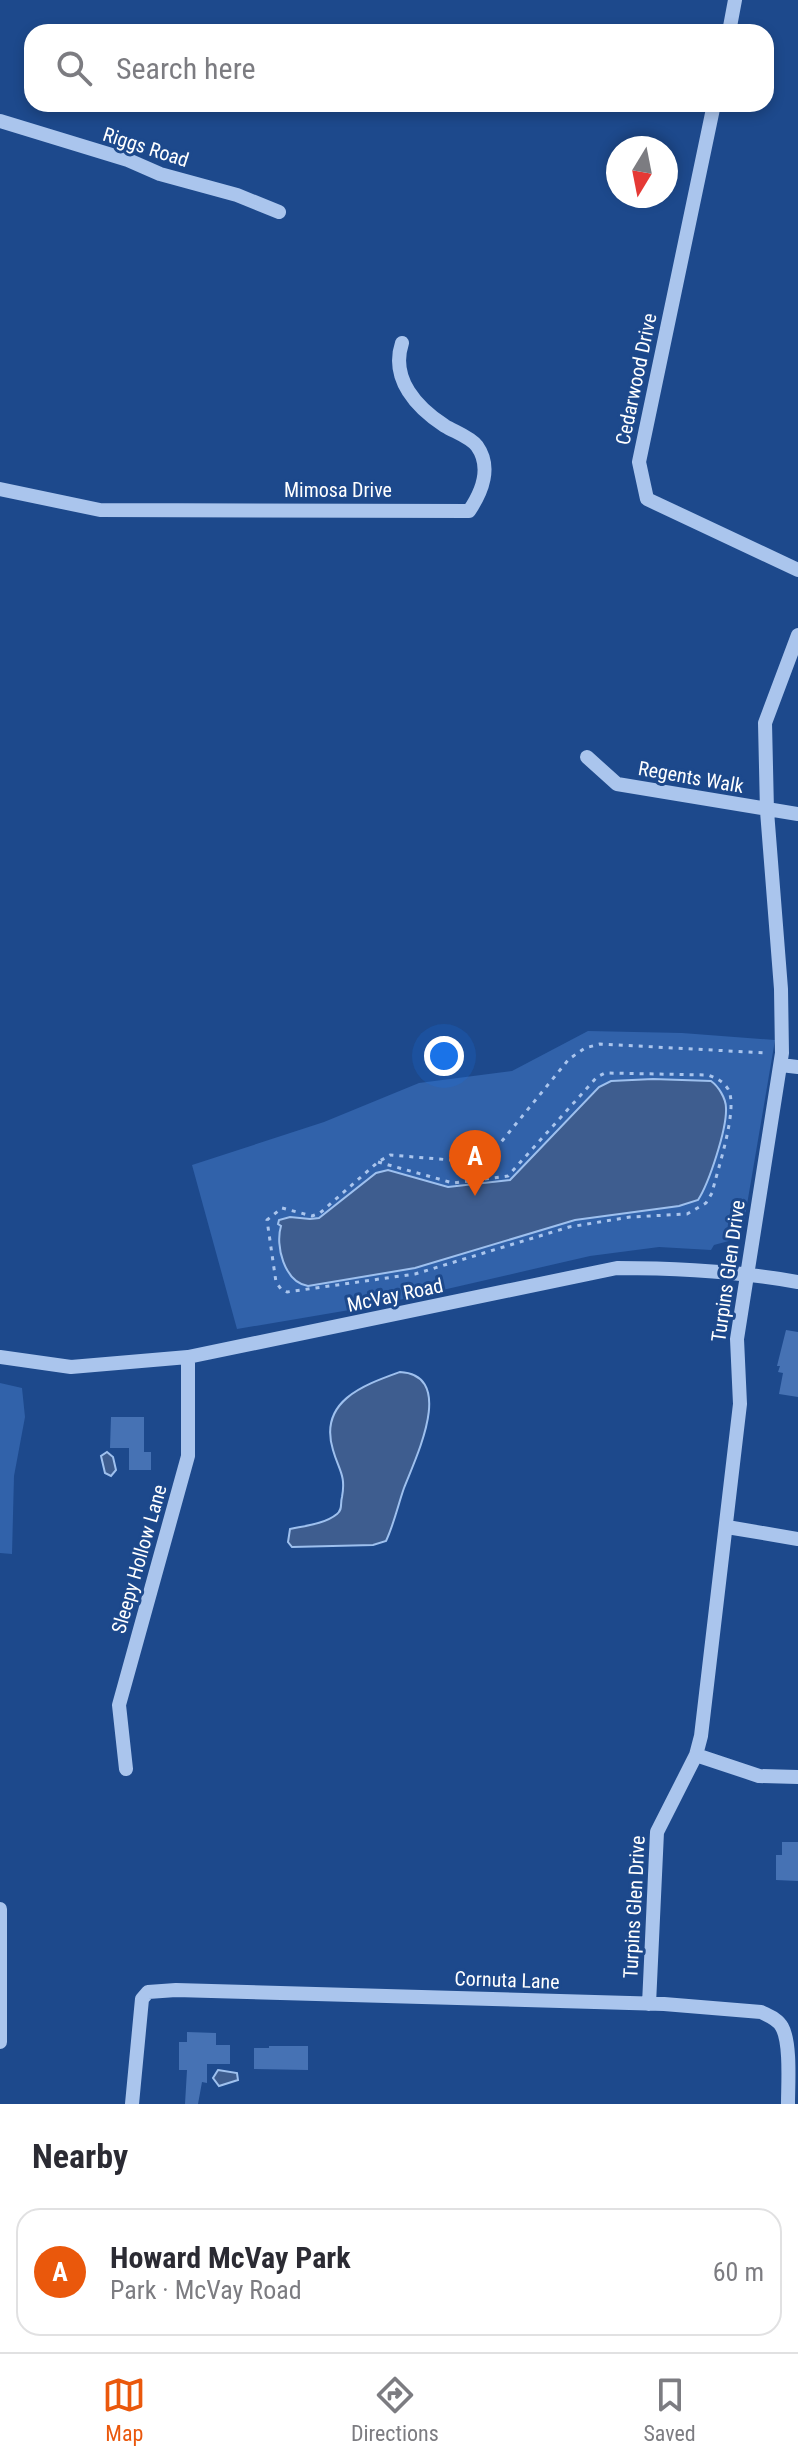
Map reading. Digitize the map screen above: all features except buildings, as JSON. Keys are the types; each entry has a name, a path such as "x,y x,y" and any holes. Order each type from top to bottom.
{"street":[{"path":"730,24 735,0"},
{"name":"Cedarwood Drive","path":"712,112 639,462 647,499 798,570"},
{"name":"Riggs Road","path":"0,121 128,160 160,174 237,195 279,212"},
{"name":"Mimosa Drive","path":"0,489 100,510 469,511 482,492 485,476 482,456 475,444 435,419 411,396 401,377 399,357 402,343"},
{"name":"Turpins Glen Drive","path":"649,2004 657,1832 696,1755 701,1736 740,1404 737,1339 782,1059 781,989 767,811 765,723 798,635"},
{"name":"Regents Walk","path":"587,757 617,784 798,814"},
{"path":"782,1059 798,1067"},
{"name":"McVay Road","path":"0,1357 71,1367 188,1357 617,1268 690,1268 798,1282"},
{"name":"Sleepy Hollow Lane","path":"126,1769 119,1705 188,1456 188,1357"},
{"path":"727,1527 798,1539"},
{"path":"696,1755 759,1776 798,1777"},
{"path":"0,1909 0,2042"},
{"name":"Cornuta Lane","path":"132,2104 142,1999 148,1992 176,1990 649,2004 751,2011 773,2018 782,2027 788,2104"}],"path":[{"path":"378,1162 453,1183 508,1176 597,1077 605,1073 708,1075 721,1081 730,1091 732,1108 712,1193 706,1203 687,1214 630,1217 569,1227 415,1274 287,1292 281,1289 276,1282 267,1220 282,1208 312,1216 320,1213 378,1162 390,1155 463,1161 483,1159 493,1152 569,1059 585,1048 600,1044 782,1059"}],"shaded area":[{"path":"588,1031 682,1033 775,1040 743,1228 736,1239 714,1245 711,1250 659,1247 590,1256 373,1306 237,1329 192,1165 324,1122 419,1083 512,1071"},
{"path":"611,1081 711,1081 725,1100 726,1117 720,1142 698,1200 679,1206 575,1220 415,1268 308,1286 293,1278 287,1270 279,1243 279,1220 290,1217 319,1218 376,1173 388,1170 448,1187 510,1180 599,1087"},
{"path":"400,1372 417,1377 426,1387 428,1420 386,1541 373,1545 292,1547 288,1542 290,1529 327,1520 341,1508 342,1478 330,1433 338,1407 359,1389"},
{"path":"0,1383 22,1388 25,1417 14,1476 12,1554 0,1553"},
{"path":"107,1452 113,1457 116,1470 111,1476 105,1473 101,1456"},
{"path":"218,2070 237,2073 238,2080 219,2086 213,2078"}],"place":[{"name":"Howard McVay Park","path":"475,1196"}]}
